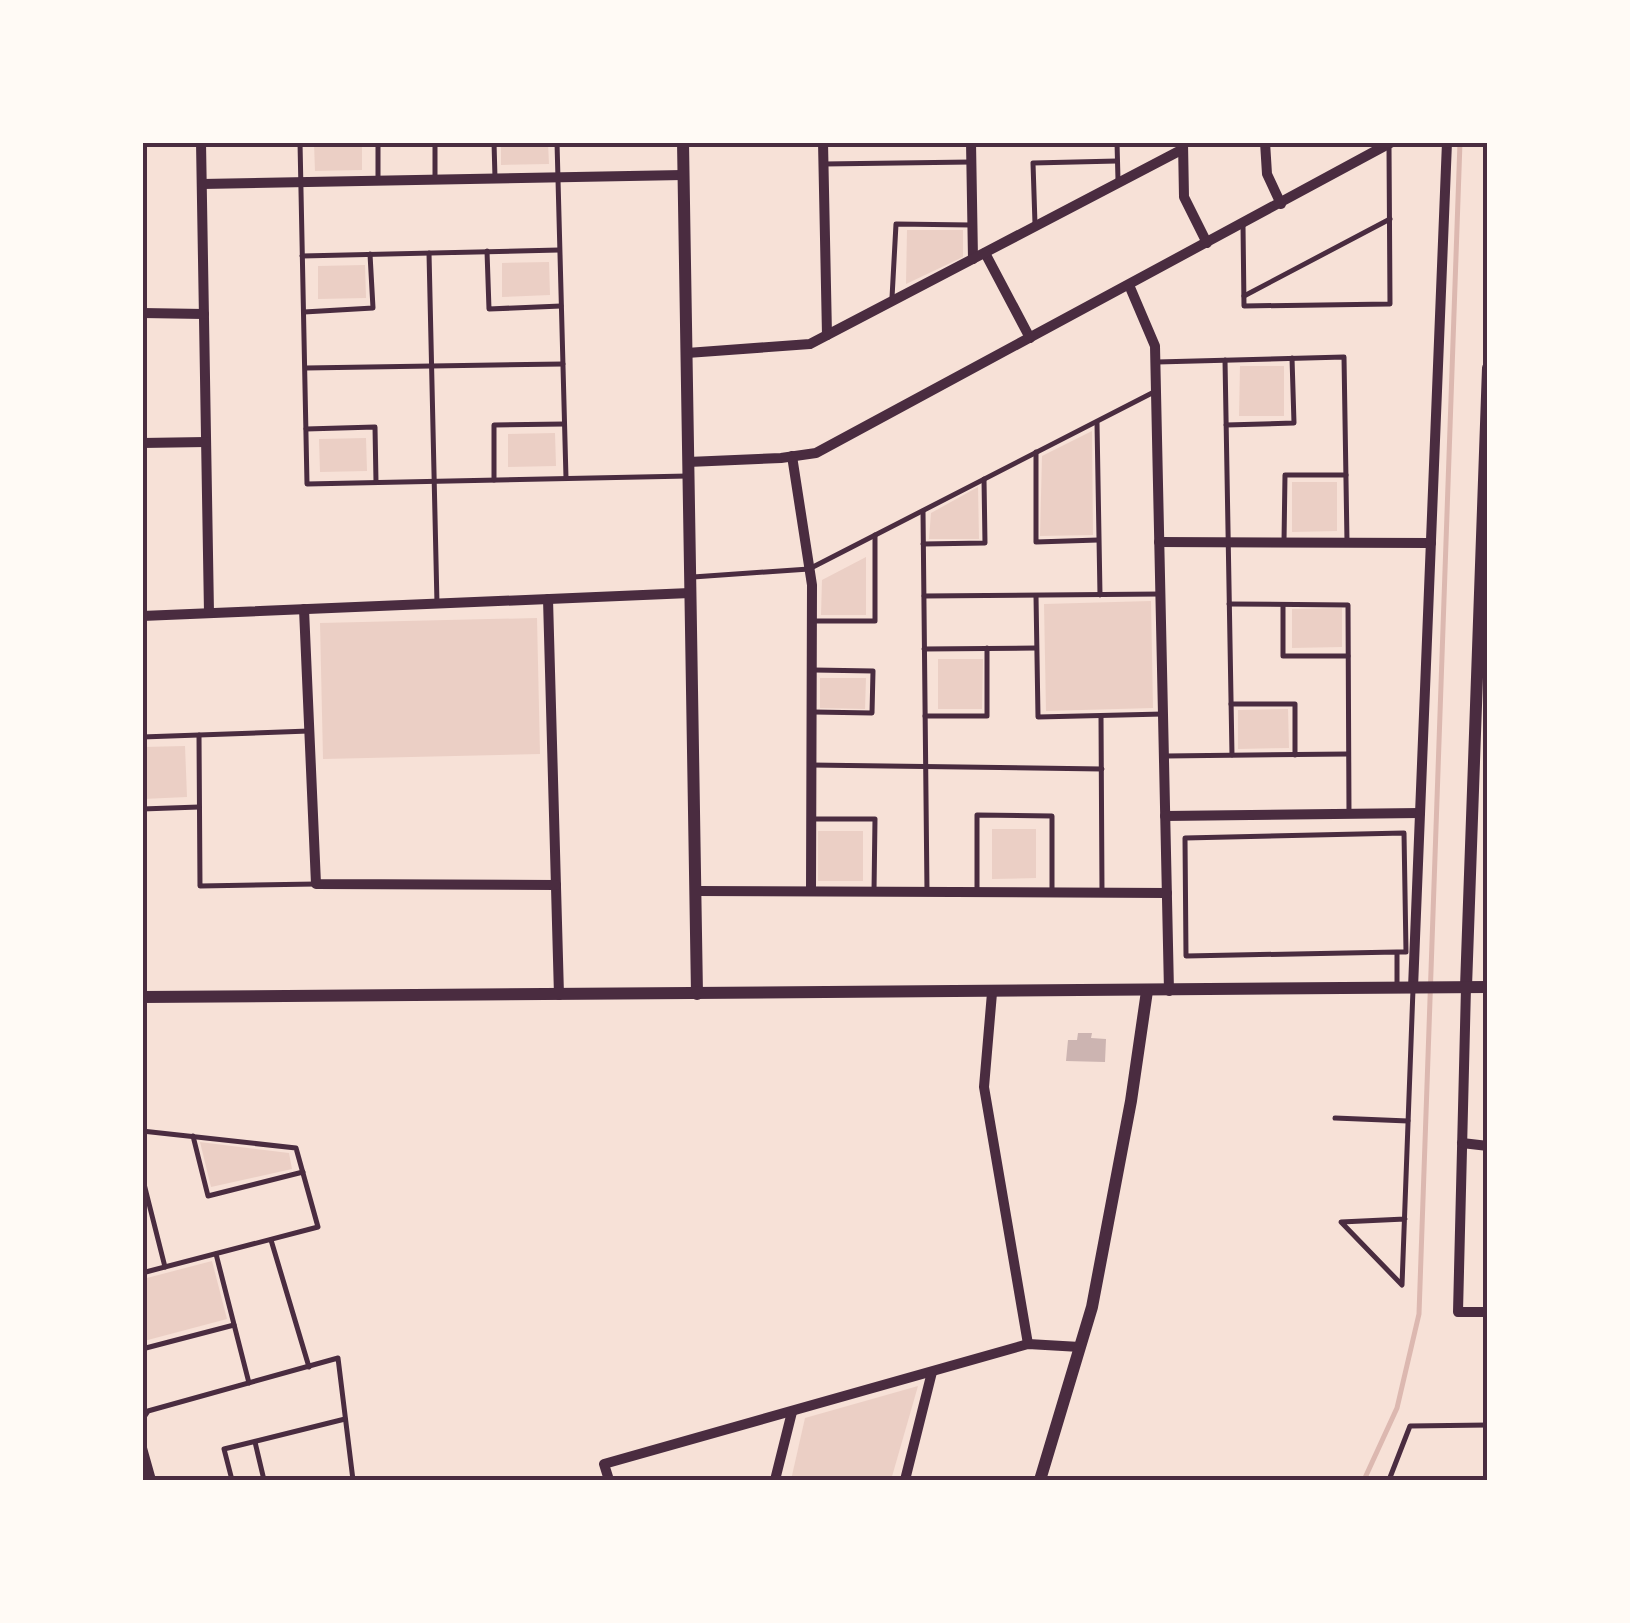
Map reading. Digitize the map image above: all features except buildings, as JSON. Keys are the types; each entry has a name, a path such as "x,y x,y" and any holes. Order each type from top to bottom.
{"street":[{"path":"202,142 208,613"},
{"path":"683,142 697,994"},
{"path":"824,142 827,335"},
{"path":"971,142 972,259"},
{"path":"1266,142 1266,174 1280,204"},
{"path":"1417,988 1420,812 1447,142"},
{"path":"688,469 816,453 1390,143"},
{"path":"686,353 810,344 1183,146 1184,197 1207,243"},
{"path":"202,184 683,174"},
{"path":"985,252 1030,338"},
{"path":"1128,285 1155,346 1156,362 1169,991"},
{"path":"142,313 204,314"},
{"path":"1488,368 1480,759 1466,988 1458,1312 1488,1312"},
{"path":"142,442 206,442"},
{"path":"792,456 809,569 812,621 812,891"},
{"path":"1160,542 1431,543"},
{"path":"142,616 690,593"},
{"path":"548,599 559,995"},
{"path":"304,609 316,884 556,886"},
{"path":"1165,816 1420,812"},
{"path":"696,890 1167,893"},
{"path":"142,996 1488,987"},
{"path":"1040,1480 1092,1307 1131,1101 1146,991"},
{"path":"992,992 984,1088 1028,1344"},
{"path":"1462,1143 1488,1146"},
{"path":"609,1480 604,1464 1028,1344 1080,1346"},
{"path":"905,1480 932,1372"},
{"path":"775,1480 792,1412"},
{"path":"142,1448 151,1480"}],"lane":[{"path":"300,142 307,484 566,478 688,469"},
{"path":"378,142 378,180"},
{"path":"434,179 435,142"},
{"path":"494,142 495,178"},
{"path":"558,142 566,478"},
{"path":"1117,142 1118,183"},
{"path":"1244,225 1244,306 1390,304 1390,143"},
{"path":"1035,227 1034,163 1118,160"},
{"path":"824,164 971,162"},
{"path":"1244,296 1390,219"},
{"path":"892,301 896,224 972,224"},
{"path":"302,256 560,250"},
{"path":"487,252 489,308 561,306"},
{"path":"429,253 437,604"},
{"path":"304,312 373,308 370,254"},
{"path":"1226,425 1294,423 1292,358"},
{"path":"1156,362 1344,358 1348,542"},
{"path":"1224,360 1232,756"},
{"path":"305,368 563,364"},
{"path":"690,578 809,569 1156,390"},
{"path":"1097,423 1100,595"},
{"path":"494,480 494,425 564,424"},
{"path":"306,428 375,427 376,482"},
{"path":"1036,452 1036,542 1099,540"},
{"path":"1284,542 1284,475 1346,475"},
{"path":"923,544 985,543 984,479"},
{"path":"923,511 926,892"},
{"path":"812,621 874,621 875,535"},
{"path":"924,596 1160,594"},
{"path":"1036,596 1038,717 1163,714"},
{"path":"1229,604 1348,605 1348,814"},
{"path":"1283,605 1283,656 1348,656"},
{"path":"925,716 987,716 987,648"},
{"path":"924,649 1036,648"},
{"path":"812,670 873,671 872,713 812,712"},
{"path":"1231,704 1295,704 1295,755"},
{"path":"1101,716 1102,892"},
{"path":"142,737 309,731"},
{"path":"199,735 200,886 316,884"},
{"path":"1164,756 1348,754"},
{"path":"812,765 1102,768"},
{"path":"142,809 199,808"},
{"path":"977,892 978,815 1052,816 1052,892"},
{"path":"812,819 874,819 874,892"},
{"path":"1404,834 1406,952 1397,952 1186,956 1185,838 1404,834"},
{"path":"1397,952 1398,988"},
{"path":"1404,1219 1341,1222 1402,1285 1417,988"},
{"path":"1335,1118 1408,1121"},
{"path":"142,1131 296,1148 318,1226 142,1273"},
{"path":"193,1136 208,1196 303,1172"},
{"path":"142,1176 166,1267"},
{"path":"271,1239 309,1367"},
{"path":"216,1254 250,1383"},
{"path":"142,1350 234,1325"},
{"path":"142,1420 148,1411 338,1358 353,1480"},
{"path":"232,1480 224,1450 345,1418"},
{"path":"1389,1480 1410,1426 1488,1425"},
{"path":"255,1442 264,1480"}],"shaded area":[{"path":"314,143 362,143 362,170 315,171"},
{"path":"501,143 548,143 549,164 501,165"},
{"path":"907,230 963,230 963,257 906,284"},
{"path":"549,262 550,295 502,297 502,263"},
{"path":"365,265 366,298 318,299 318,266"},
{"path":"1240,366 1284,366 1284,416 1239,416"},
{"path":"1092,431 1093,535 1040,536 1042,456"},
{"path":"555,433 556,466 508,467 508,434"},
{"path":"366,438 367,471 320,472 319,439"},
{"path":"1292,482 1337,482 1337,531 1292,532"},
{"path":"978,487 979,539 929,539 931,513"},
{"path":"866,557 866,615 821,615 822,580"},
{"path":"1151,601 1153,708 1046,711 1044,604"},
{"path":"1342,608 1342,647 1292,648 1292,609"},
{"path":"537,618 540,754 323,759 320,623"},
{"path":"938,659 983,659 982,709 938,709"},
{"path":"820,678 866,678 865,709 820,708"},
{"path":"1288,709 1289,748 1238,749 1238,710"},
{"path":"185,746 187,797 143,799 143,747"},
{"path":"992,829 1036,829 1036,878 992,879"},
{"path":"818,831 863,831 863,881 818,881"},
{"path":"200,1142 289,1153 292,1169 211,1187"},
{"path":"212,1261 227,1319 144,1341 143,1279"},
{"path":"918,1386 891,1480 791,1480 805,1418"}],"waterway":[{"path":"1364,1480 1397,1408 1419,1314 1460,142"}]}
